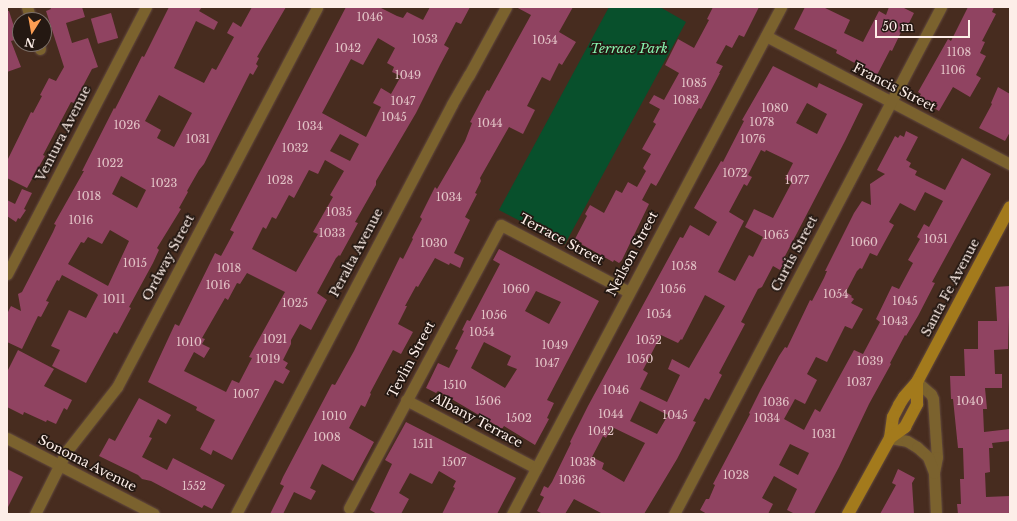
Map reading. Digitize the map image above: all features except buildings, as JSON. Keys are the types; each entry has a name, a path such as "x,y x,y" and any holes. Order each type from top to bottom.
{"street":[{"name":"Ventura Avenue","path":"7,274 10,261 146,7"},
{"name":"Ordway Street","path":"35,514 72,443 117,387 317,7"},
{"name":"Peralta Avenue","path":"236,514 452,104 506,7"},
{"name":"Neilson Street","path":"512,514 781,7"},
{"name":"Curtis Street","path":"674,514 941,7"},
{"name":"Francis Street","path":"766,36 1010,164"},
{"name":"Santa Fe Avenue","path":"848,514 890,438 893,417 904,397 917,382 1010,206"},
{"name":"Terrace Street","path":"501,225 629,292"},
{"name":"Tevlin Street","path":"349,508 501,225"},
{"path":"917,382 931,394 933,399 937,457 934,474 936,514"},
{"name":"Albany Terrace","path":"406,400 536,468"},
{"name":"Sonoma Avenue","path":"7,438 154,514"},
{"path":"890,438 907,441 917,447 928,457 934,474"}],"green space":[{"name":"Terrace Park","path":"609,7 660,7 686,22 565,244 499,210"}]}
